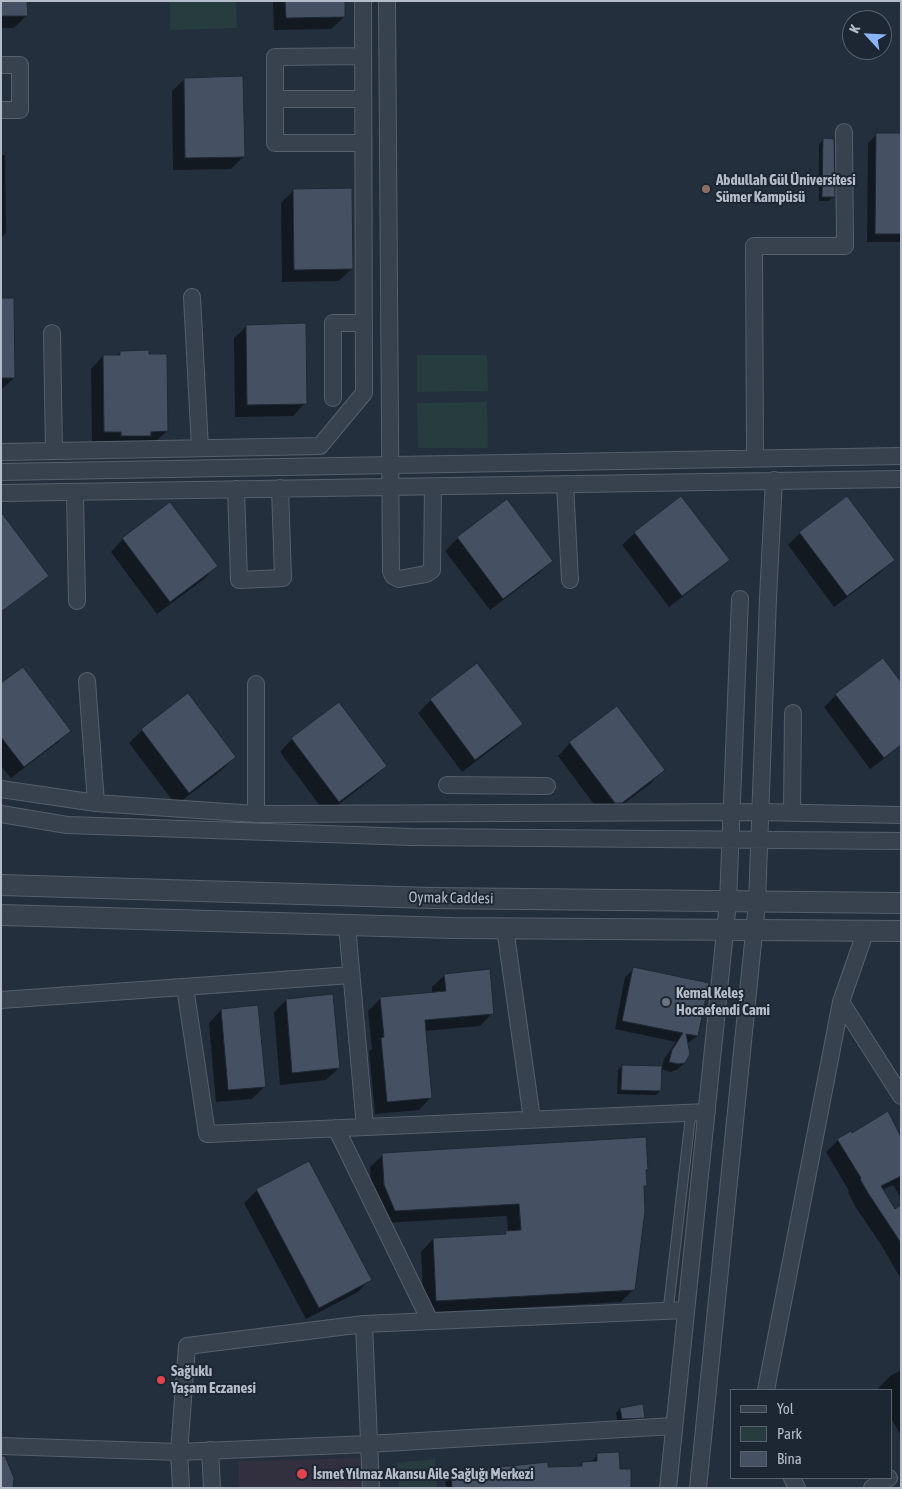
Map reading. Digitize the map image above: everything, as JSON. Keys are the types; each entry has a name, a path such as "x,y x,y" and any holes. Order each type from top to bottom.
{"street":[{"path":"1,452 320,446 364,393 363,1"},
{"path":"387,1 391,570 393,576 399,579 426,574 432,570 434,487"},
{"path":"364,56 275,57 276,143 364,143"},
{"path":"1,65 20,65 20,110 1,110"},
{"path":"275,99 364,99"},
{"path":"755,458 754,246 845,246 844,132"},
{"path":"192,297 200,448"},
{"path":"333,398 333,323 364,323"},
{"path":"52,333 54,451"},
{"path":"1,472 901,456"},
{"path":"1,493 901,478"},
{"path":"698,1488 755,929 774,480"},
{"path":"565,484 570,580"},
{"path":"236,489 239,580 283,578 280,488"},
{"path":"75,492 77,601"},
{"path":"668,1488 686,1310 699,1112 726,929 732,840 740,599"},
{"path":"738,646 766,648"},
{"path":"87,682 96,803"},
{"path":"256,684 256,814"},
{"path":"792,812 793,713"},
{"path":"447,785 547,786"},
{"path":"498,785 498,813"},
{"path":"1,790 96,803 256,814 792,812 901,815"},
{"path":"1,814 67,824 353,835 901,841"},
{"name":"Oymak Caddesi","path":"1,885 442,898 901,903"},
{"name":"Oymak Caddesi","path":"1,915 505,928 901,931"},
{"path":"347,925 365,1127"},
{"path":"505,928 532,1119"},
{"path":"766,1389 841,1002 866,930"},
{"path":"1,1000 351,975"},
{"path":"185,987 208,1134 699,1112"},
{"path":"841,1002 901,1096"},
{"path":"336,1128 430,1321"},
{"path":"181,1488 179,1452 187,1346 364,1324 686,1310"},
{"path":"364,1324 371,1488"},
{"path":"1,1446 179,1452 368,1444 674,1426"},
{"path":"210,1450 212,1488"},
{"path":"872,1488 887,1479"}],"lane":[{"path":"668,1311 699,1112"}],"shaded area":[{"name":"İsmet Yılmaz Akansu Aile Sağlığı Merkezi","path":"366,1458 366,1488 239,1488 239,1461"}],"green space":[{"path":"170,1 236,1 237,28 170,30"},
{"path":"417,355 487,355 488,391 417,392"},
{"path":"487,402 488,448 418,448 417,403"},
{"path":"435,1459 437,1488 399,1488 397,1463"}],"building":[{"path":"1,1 27,1 28,16 1,16"},
{"path":"285,1 345,1 345,17 286,18"},
{"path":"243,76 245,157 185,158 184,78"},
{"path":"876,133 901,133 901,234 875,234"},
{"path":"823,138 834,139 835,197 822,197"},
{"path":"352,188 353,269 294,270 293,189"},
{"path":"1,298 14,298 15,378 1,378"},
{"path":"306,323 307,404 247,405 246,325"},
{"path":"149,350 149,354 167,354 168,431 151,432 151,436 121,436 121,432 104,432 103,355 120,355 120,351"},
{"path":"681,496 730,560 682,596 634,532"},
{"path":"847,496 895,560 847,596 799,532"},
{"path":"507,499 553,561 503,599 457,537"},
{"path":"170,502 218,566 170,602 122,538"},
{"path":"1,512 49,576 1,612"},
{"path":"883,658 901,682 901,745 884,758 835,694"},
{"path":"477,663 523,724 475,760 430,699"},
{"path":"23,667 71,731 24,767 1,737 1,683"},
{"path":"188,693 236,757 189,793 141,729"},
{"path":"339,702 387,766 339,802 291,738"},
{"path":"617,706 665,770 622,803 615,803 569,742"},
{"name":"Kemal Keleş Hocaefendi Cami","path":"633,967 709,983 698,1036 686,1034 690,1054 685,1063 669,1062 672,1050 683,1033 622,1021"},
{"path":"490,969 494,1014 425,1020 432,1098 387,1102 381,1038 384,1037 380,997 446,991 444,974"},
{"path":"333,994 340,1068 292,1073 286,999"},
{"path":"258,1005 266,1087 228,1090 221,1009"},
{"path":"622,1065 662,1066 661,1091 621,1090"},
{"path":"888,1111 901,1137 901,1176 881,1186 895,1209 901,1205 901,1243 868,1193 837,1139 851,1131 852,1133"},
{"path":"646,1137 647,1186 644,1186 645,1211 635,1290 436,1301 433,1238 506,1234 505,1231 521,1230 519,1204 395,1211 384,1185 382,1153"},
{"path":"309,1161 372,1280 319,1308 256,1189"},
{"path":"643,1404 645,1418 622,1419 620,1408"},
{"path":"619,1452 620,1469 631,1469 631,1488 452,1488 451,1472 548,1462 548,1467 582,1466 582,1462 597,1461 597,1453"},
{"path":"1,1456 5,1456 14,1478 13,1488 1,1488"}],"place":[{"name":"Abdullah Gül Üniversitesi Sümer Kampüsü","path":"706,189"},
{"name":"Kemal Keleş Hocaefendi Cami","path":"666,1002"},
{"name":"Sağlıklı Yaşam Eczanesi","path":"161,1380"},
{"name":"İsmet Yılmaz Akansu Aile Sağlığı Merkezi","path":"302,1474"}]}
